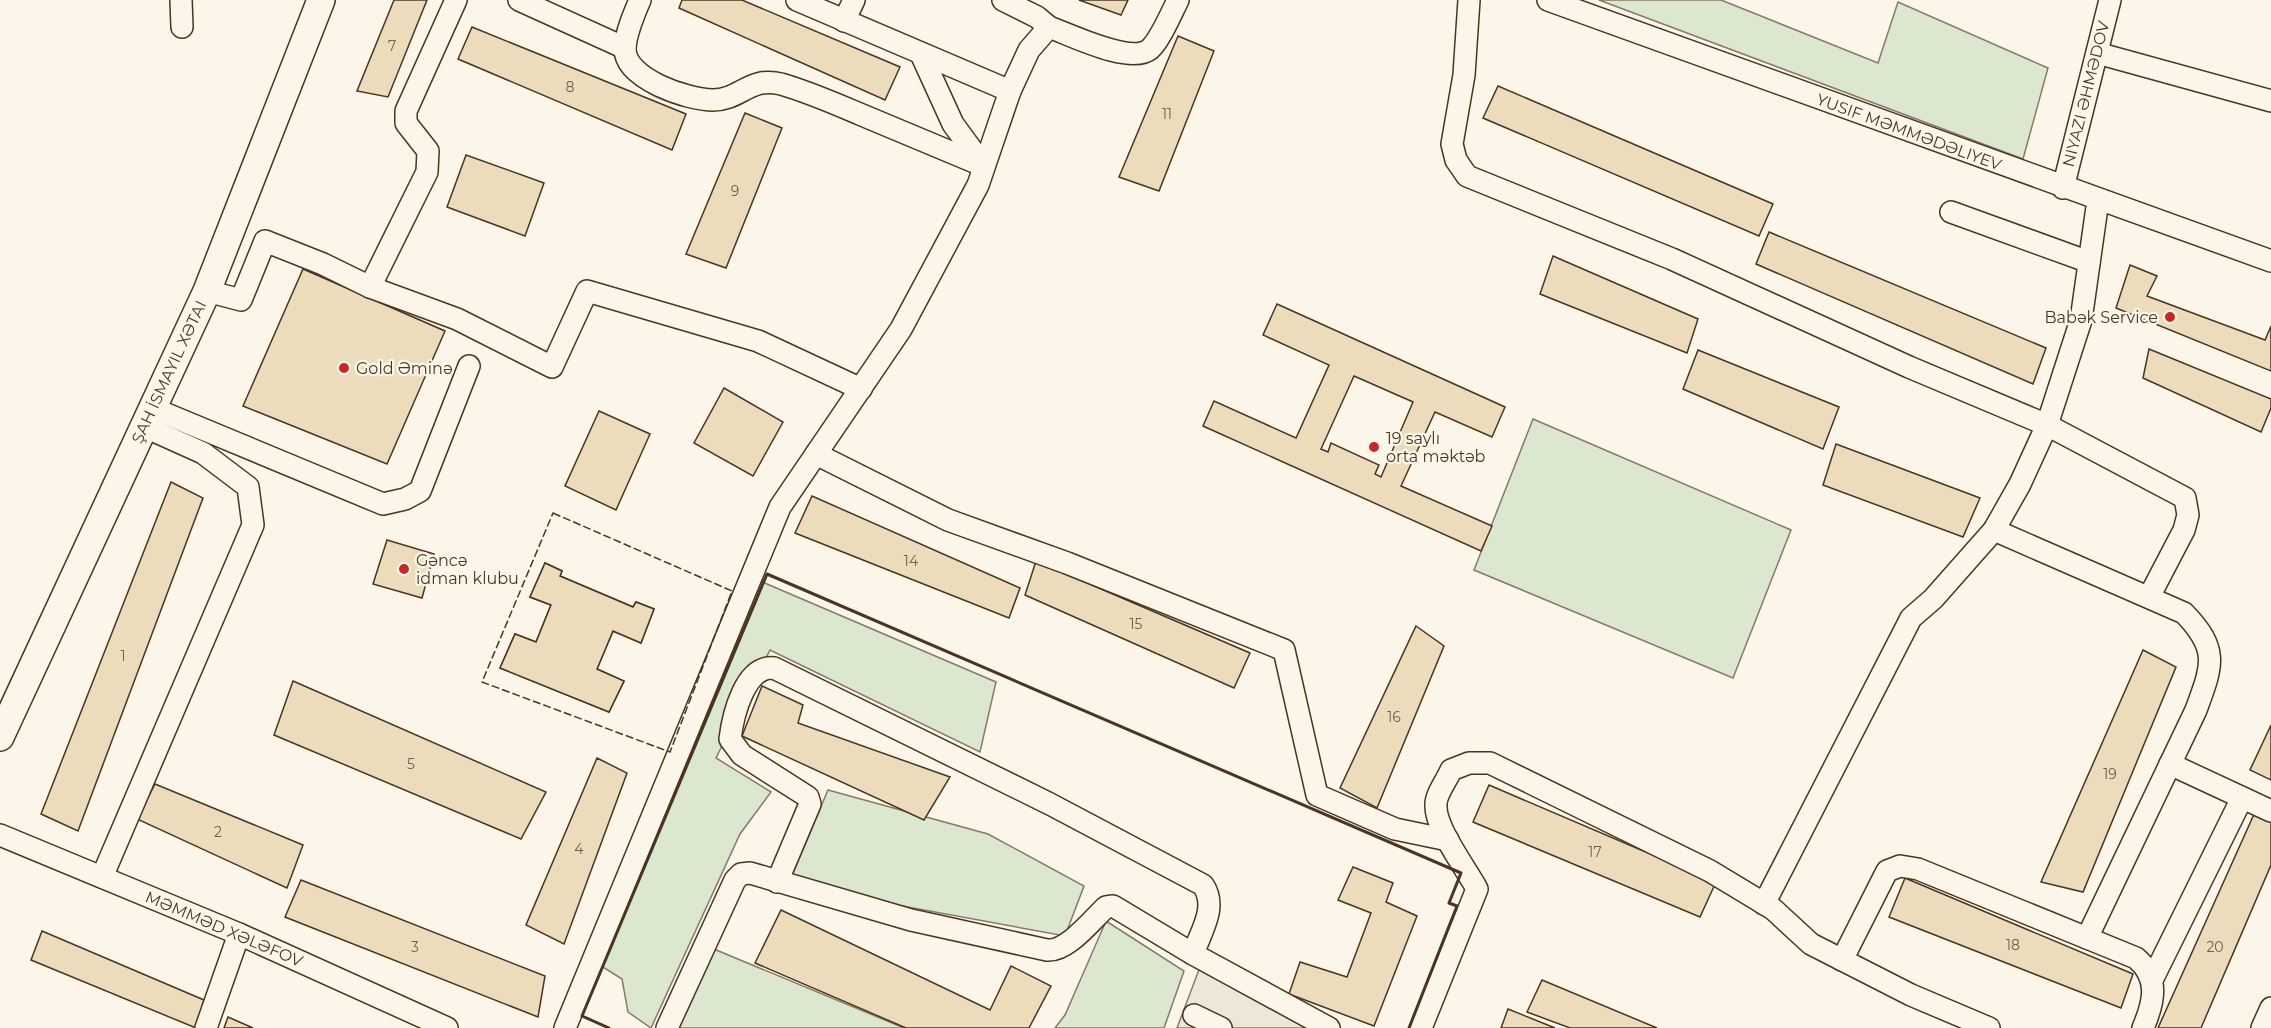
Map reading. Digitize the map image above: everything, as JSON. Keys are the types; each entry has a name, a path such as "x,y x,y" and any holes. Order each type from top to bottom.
{"main road":[{"path":"0,738 207,291 321,0"}],"street":[{"path":"181,0 182,27"},
{"path":"370,286 427,172 428,152 406,123 406,111 456,0"},
{"path":"519,0 625,48"},
{"path":"640,0 625,48 628,60 638,74 679,94 713,100 762,81 777,83 808,92 984,166"},
{"path":"797,0 1010,91"},
{"path":"844,21 854,0"},
{"path":"1003,0 1038,17 1049,27 1124,54 1140,54 1151,48 1178,0"},
{"path":"1469,0 1464,75 1452,144 1456,160 1467,176 1671,260 1909,367 2047,425 2185,498 2188,515 2184,530 2149,597"},
{"name":"NIYAZI ƏHMƏDOV","path":"2062,188 2110,0"},
{"name":"YUSIF MƏMMƏDƏLIYEV","path":"1560,2 2062,188 2271,261"},
{"path":"565,1028 780,507 901,329 978,185 1010,91 1029,50 1049,27"},
{"path":"2097,53 2271,101"},
{"path":"921,54 953,124 984,166"},
{"path":"1764,904 1911,618 1933,599 1994,530 2020,484 2047,425 2081,320 2098,200"},
{"path":"1951,212 2089,262"},
{"path":"207,291 241,300 265,241 370,286 457,319 552,368 587,291 759,341 861,389"},
{"path":"148,417 383,504 405,499 420,491 469,366"},
{"path":"102,877 253,525 248,487 203,453 148,417"},
{"path":"816,454 948,520 1067,563 1284,650 1317,795 1395,829 1448,840"},
{"path":"1994,530 2184,613 2201,631 2211,654 2208,679 2087,938"},
{"path":"777,882 810,804 808,797 742,755 730,739 734,712 755,672 764,667 774,668 1040,798 1203,885 1210,897 1209,910 1193,954"},
{"path":"1421,1028 1477,889 1437,818 1435,803 1451,770 1469,763 1490,763 1710,871 1764,904 1811,944 1911,995 1989,1028"},
{"path":"2170,764 2271,811"},
{"path":"2143,1028 2154,995 2153,978 2242,798"},
{"name":"MƏMMƏD XƏLƏFOV","path":"0,836 239,934 447,1028"},
{"path":"1842,960 1880,881 1887,871 1900,866 1918,869 2136,958 2153,978"},
{"path":"667,1028 735,880 741,874 750,873 911,920 1055,951 1066,946 1106,907 1113,906 1193,954 1329,1028"},
{"path":"206,1028 239,934"},
{"path":"1194,1015 1221,1028"}],"green space":[{"path":"1599,0 1721,0 1878,63 1898,2 2048,68 2023,159"},
{"path":"1533,419 1791,530 1733,678 1474,570"},
{"path":"760,581 996,682 980,752 770,650 716,758 771,792 740,834 651,1028 628,1012 622,979 598,964"},
{"path":"828,790 988,834 1084,886 1065,936 788,885"},
{"path":"1106,921 1184,971 1164,1028 1055,1028 1065,1015"},
{"path":"709,947 904,1028 673,1028"}],"shaded area":[{"path":"1200,967 1319,1028 1177,1028"}],"building":[{"path":"394,0 427,0 388,97 357,91"},
{"path":"682,0 742,0 900,67 885,100 679,8"},
{"path":"1079,0 1128,0 1121,15"},
{"path":"472,27 686,114 672,150 458,59"},
{"path":"1178,36 1214,51 1159,191 1119,177"},
{"path":"1498,86 1773,204 1759,236 1483,118"},
{"path":"745,113 782,128 726,268 686,254"},
{"path":"466,155 544,183 525,236 447,207"},
{"path":"1769,232 2046,348 2033,384 1756,264"},
{"path":"1553,256 1698,319 1687,353 1540,294"},
{"name":"Babək Service","path":"2130,265 2157,276 2147,296 2265,340 2271,326 2271,371 2116,308"},
{"name":"Gold Əminə","path":"303,269 445,331 387,464 243,406"},
{"path":"1277,304 1505,407 1492,437 1435,412 1401,486 1492,526 1481,551 1203,426 1214,401 1296,438 1329,365 1263,335","holes":["1354,376 1413,402 1381,477 1375,474 1379,465 1331,443 1328,452 1321,449"]},
{"path":"2149,349 2271,399 2271,408 2261,432 2143,378"},
{"path":"1698,350 1839,407 1823,449 1683,389"},
{"path":"724,388 783,422 753,476 694,443"},
{"path":"599,411 650,434 616,510 565,486"},
{"path":"1836,444 1980,498 1963,537 1823,485"},
{"path":"171,482 203,498 78,831 41,814"},
{"path":"812,496 1020,588 1009,618 795,533"},
{"name":"Gəncə idman klubu","path":"387,540 434,554 422,598 373,584"},
{"path":"1036,561 1250,653 1234,688 1025,595"},
{"path":"545,563 562,571 560,576 633,607 636,602 654,609 641,643 613,631 597,669 624,681 609,712 500,668 515,634 536,642 551,605 530,597","holes":["555,607 610,630 593,667 539,644"]},
{"path":"545,563 562,571 560,576 633,607 636,602 654,609 641,643 613,631 597,669 624,681 609,712 500,668 515,634 536,642 551,605 530,597"},
{"path":"1416,626 1444,646 1377,808 1340,788"},
{"path":"2143,650 2176,667 2083,892 2041,882"},
{"path":"293,681 546,792 521,839 274,735"},
{"path":"762,686 803,705 798,723 950,777 924,820 742,736"},
{"path":"2271,725 2271,780 2250,770"},
{"path":"597,758 627,773 564,944 526,925"},
{"path":"155,784 303,845 287,888 137,819"},
{"path":"1489,785 1716,882 1700,917 1473,822"},
{"path":"2255,812 2271,820 2271,865 2201,1028 2158,1028"},
{"path":"1353,867 1393,883 1386,902 1417,916 1374,1026 1289,994 1300,962 1347,977 1371,913 1338,900"},
{"path":"1905,878 2133,974 2121,1008 1889,917"},
{"path":"301,880 545,976 538,1017 285,917"},
{"path":"781,910 990,1010 1011,966 1051,986 1029,1028 906,1028 755,963"},
{"path":"42,931 204,1000 196,1028 31,960"},
{"path":"1542,980 1657,1028 1570,1028 1527,1012"},
{"path":"1508,1009 1555,1028 1501,1028"},
{"path":"228,1017 253,1028 224,1028"}],"fence":[{"path":"553,513 732,591 670,752 482,682 553,513"}],"wall":[{"path":"609,1028 582,1016 767,574 1461,873 1449,903 1457,906 1409,1028"}],"place":[{"name":"Babək Service","path":"2170,317"},
{"name":"Gold Əminə","path":"344,368"},
{"name":"19 saylı orta məktəb","path":"1374,447"},
{"name":"Gəncə idman klubu","path":"404,569"}]}
